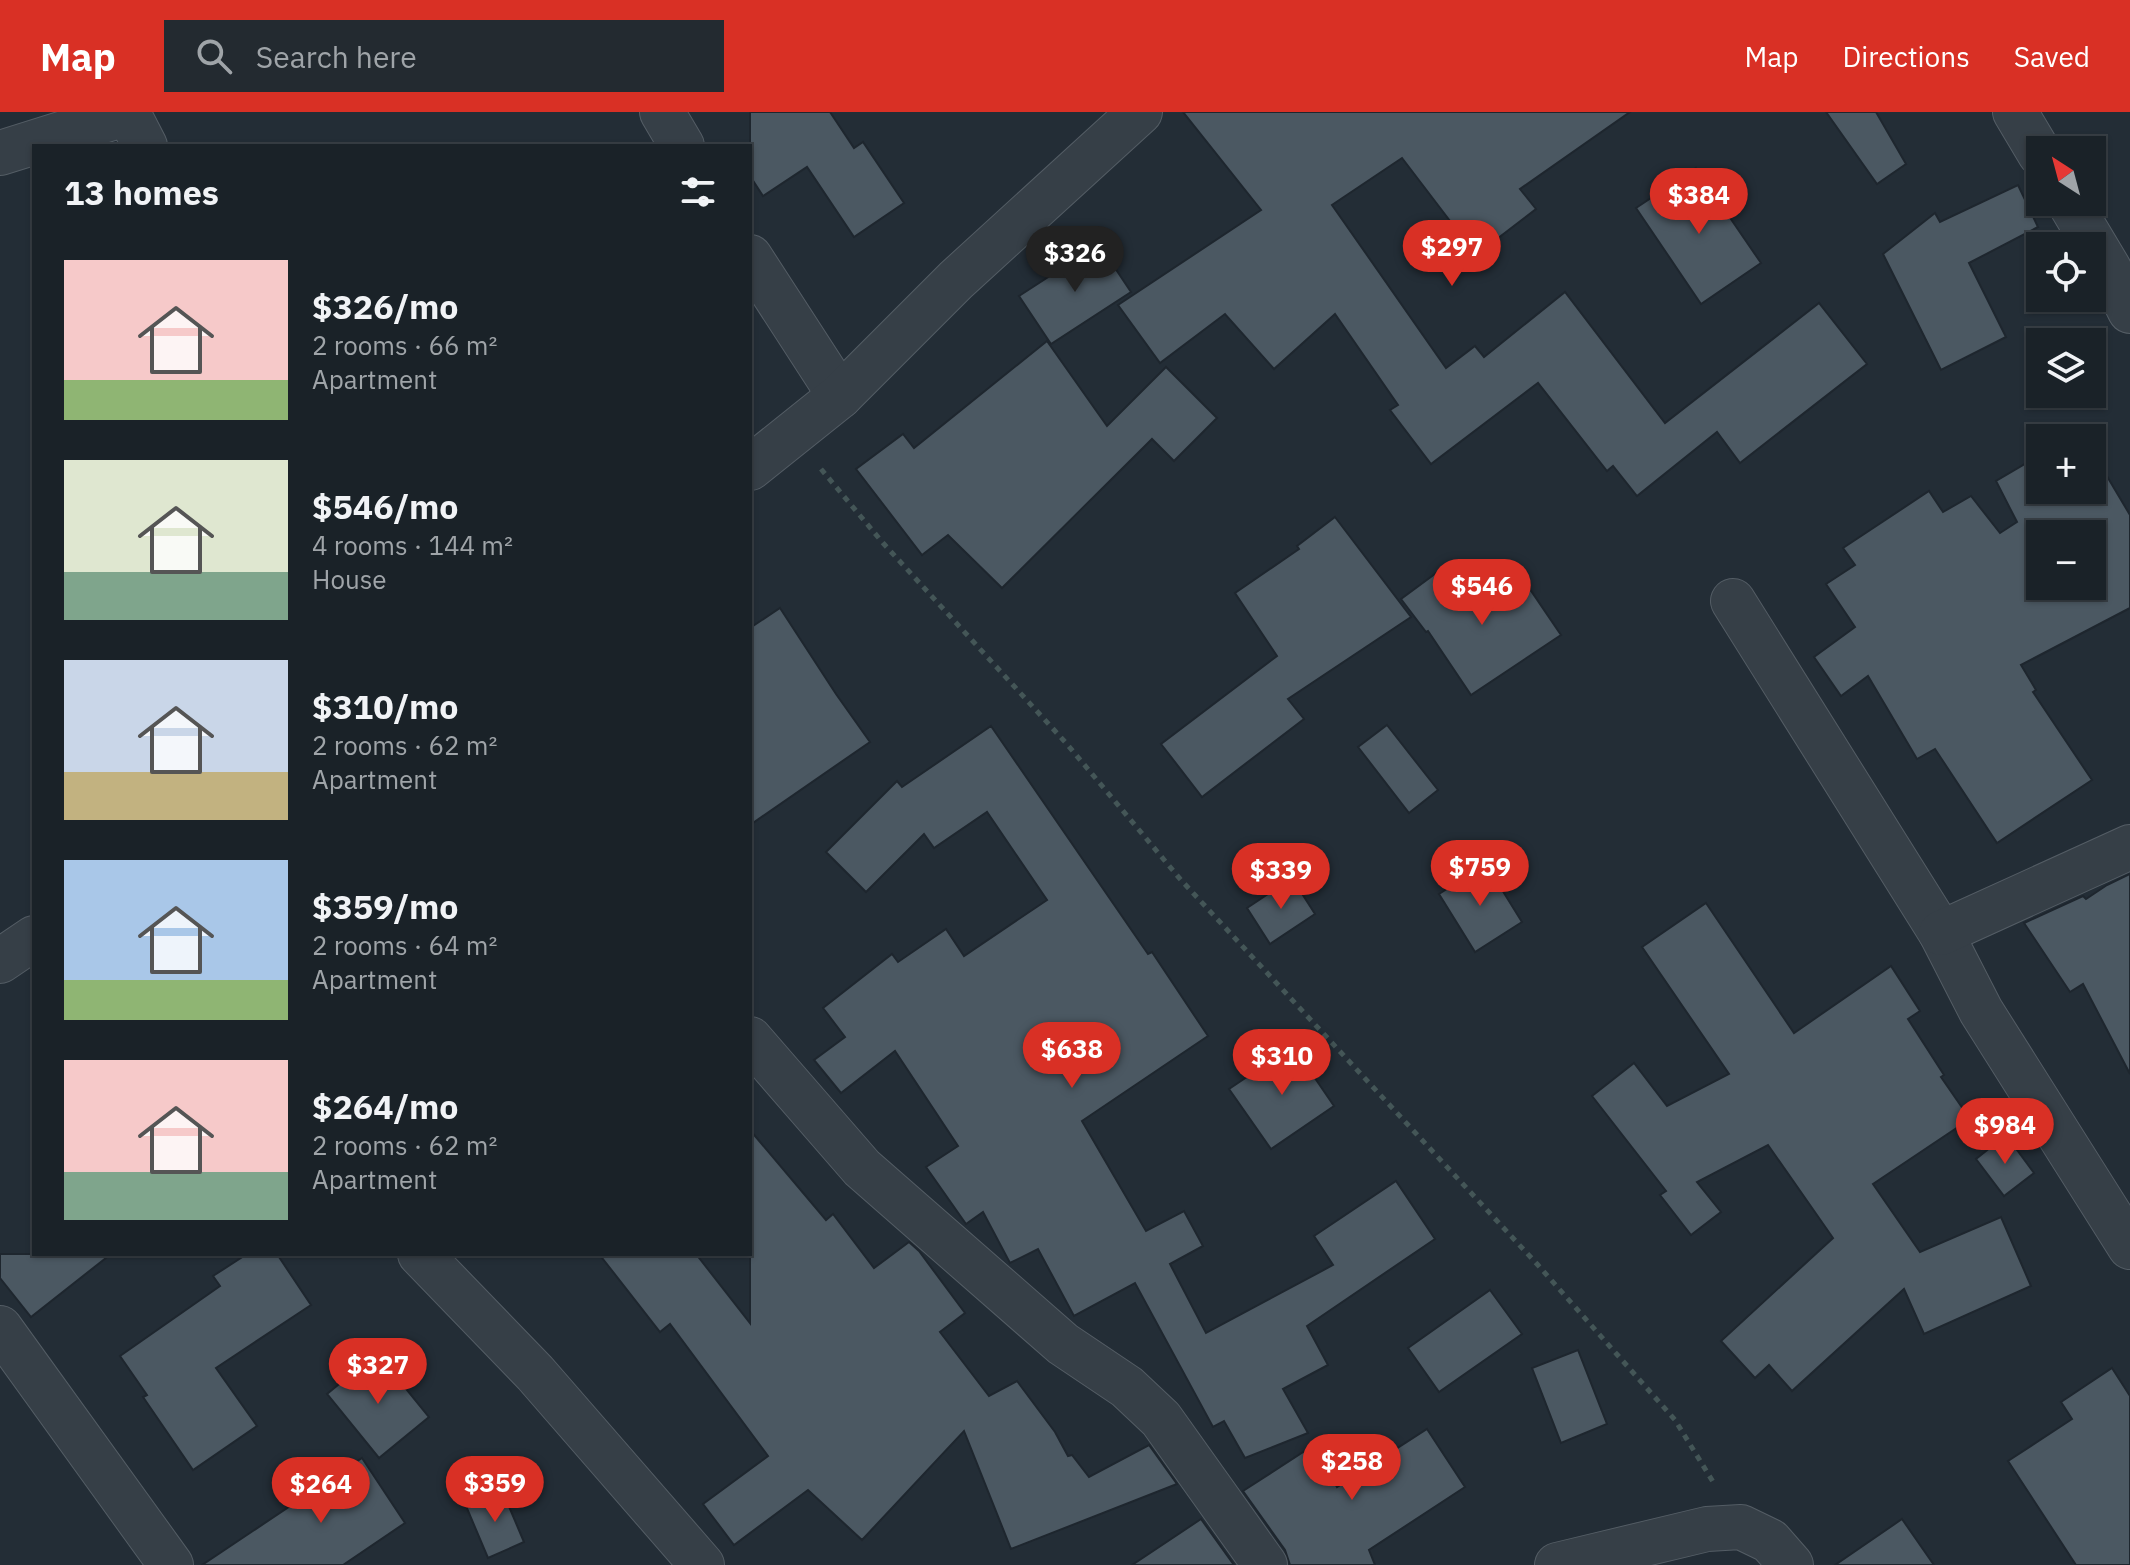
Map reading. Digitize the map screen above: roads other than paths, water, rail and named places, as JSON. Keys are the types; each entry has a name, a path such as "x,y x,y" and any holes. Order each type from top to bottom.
{"street":[{"path":"662,112 681,144"},
{"path":"752,466 840,396 956,280 1140,112"},
{"path":"2015,112 2029,136"},
{"path":"0,153 128,113 144,144"},
{"path":"2077,216 2130,311"},
{"path":"752,260 840,396"},
{"path":"1733,601 1941,933 1981,1011 2130,1247"},
{"path":"1941,933 2130,847"},
{"path":"0,961 32,939"},
{"path":"752,1041 862,1168 1063,1344 1127,1387 1161,1419 1265,1565"},
{"path":"422,1256 535,1373 702,1565"},
{"path":"0,1328 171,1565"},
{"path":"1557,1565 1707,1529 1741,1527 1770,1541 1791,1565"}]}
